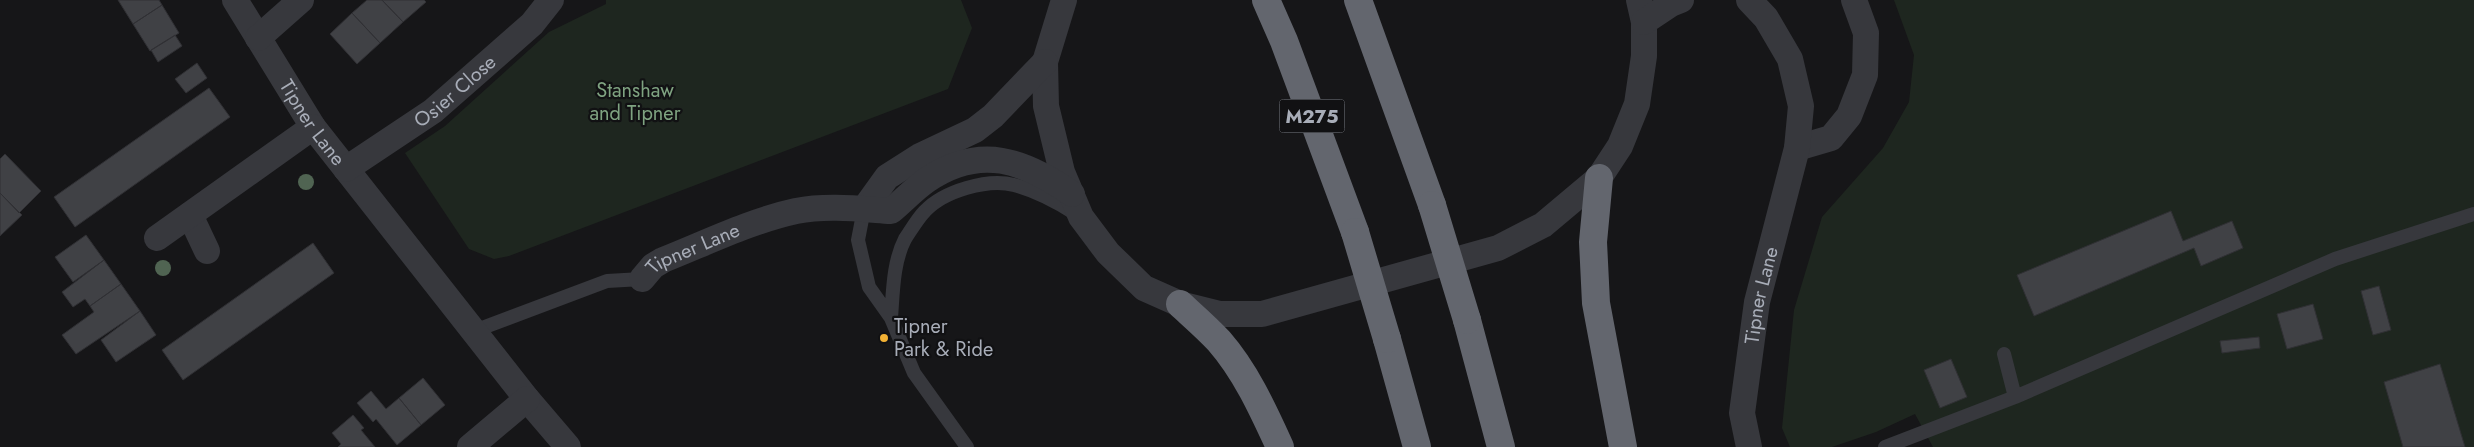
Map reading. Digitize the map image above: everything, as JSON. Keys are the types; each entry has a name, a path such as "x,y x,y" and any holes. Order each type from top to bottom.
{"highway":[{"name":"M275","path":"1266,0 1284,41 1354,232 1387,339 1417,447"},
{"path":"1358,0 1432,205 1502,447"},
{"path":"1599,178 1593,242 1596,303 1623,447"},
{"path":"1180,304 1219,340 1244,375 1280,447"}],"street":[{"name":"Tipner Lane","path":"235,0 313,127 527,399 568,447"},
{"path":"258,38 301,0"},
{"name":"Osier Close","path":"346,169 432,111 532,24 551,0"},
{"path":"1064,0 1045,62 1046,106 1062,172 1077,206 1108,253 1144,288 1180,304 1220,314 1262,314 1498,248 1543,225 1599,178 1620,146 1637,104 1644,56 1641,11 1681,0"},
{"name":"Tipner Lane","path":"1749,0 1766,18 1790,59 1801,106 1797,148 1757,302 1742,412 1749,447"},
{"path":"1797,148 1831,138 1850,116 1866,76 1866,33 1854,0"},
{"path":"864,209 886,177 920,156 975,130 993,116 1045,62"},
{"path":"157,238 313,127"},
{"name":"Tipner Lane","path":"642,279 653,266 663,260 772,218 797,211 823,208 891,211 926,181 952,165 984,158 1010,161 1044,175 1077,206"},
{"path":"190,215 207,251"},
{"path":"470,447 527,399"}],"lane":[{"path":"891,318 894,275 905,240 926,210 952,193 978,184 1012,184 1077,206"},
{"path":"864,209 858,240 869,287 891,318 914,373 967,447"},
{"path":"1885,447 2015,397 2335,259 2474,214"},
{"name":"Tipner Lane","path":"474,330 607,281 642,279"},
{"path":"2004,354 2015,397"}],"green space":[{"name":"Stanshaw and Tipner","path":"606,0 961,0 972,28 948,89 509,256 494,259 469,249 405,153 445,126 549,32 606,4"},
{"path":"1894,0 2474,0 2474,447 1933,447 1915,414 1876,432 1832,447 1790,447 1782,428 1794,310 1822,217 1883,148 1909,102 1914,55"}],"building":[{"path":"118,0 159,0 162,5 133,24"},
{"path":"367,0 382,0 403,22 380,43 352,13"},
{"path":"382,0 424,0 426,2 403,22"},
{"path":"162,5 179,33 150,51 133,24"},
{"path":"352,13 380,43 357,64 330,34"},
{"path":"175,35 182,46 158,62 151,50"},
{"path":"197,63 207,78 186,93 175,79"},
{"path":"209,88 230,117 75,227 54,197"},
{"path":"5,154 41,191 19,213 0,193 0,159"},
{"path":"0,193 22,215 0,236"},
{"path":"2171,211 2183,241 2232,221 2243,248 2201,266 2194,248 2034,316 2017,275"},
{"path":"86,235 104,260 73,282 55,257"},
{"path":"313,243 334,273 183,380 162,350"},
{"path":"104,260 121,284 90,306 85,299 73,307 62,292"},
{"path":"121,284 140,311 76,354 62,335 94,312 90,306"},
{"path":"2379,286 2391,330 2373,335 2361,291"},
{"path":"2313,304 2323,339 2287,349 2277,314"},
{"path":"140,311 156,335 116,362 101,340"},
{"path":"2259,337 2260,348 2222,353 2220,341"},
{"path":"1951,359 1967,397 1940,408 1924,370"},
{"path":"2440,364 2465,447 2403,447 2384,382"},
{"path":"423,378 445,405 421,425 399,398"},
{"path":"371,391 386,409 399,398 421,425 397,445 376,419 373,422 357,403"},
{"path":"353,415 364,428 361,430 375,447 338,447 341,444 332,433"}],"place":[{"name":"Tipner Park & Ride","path":"884,338"}]}
